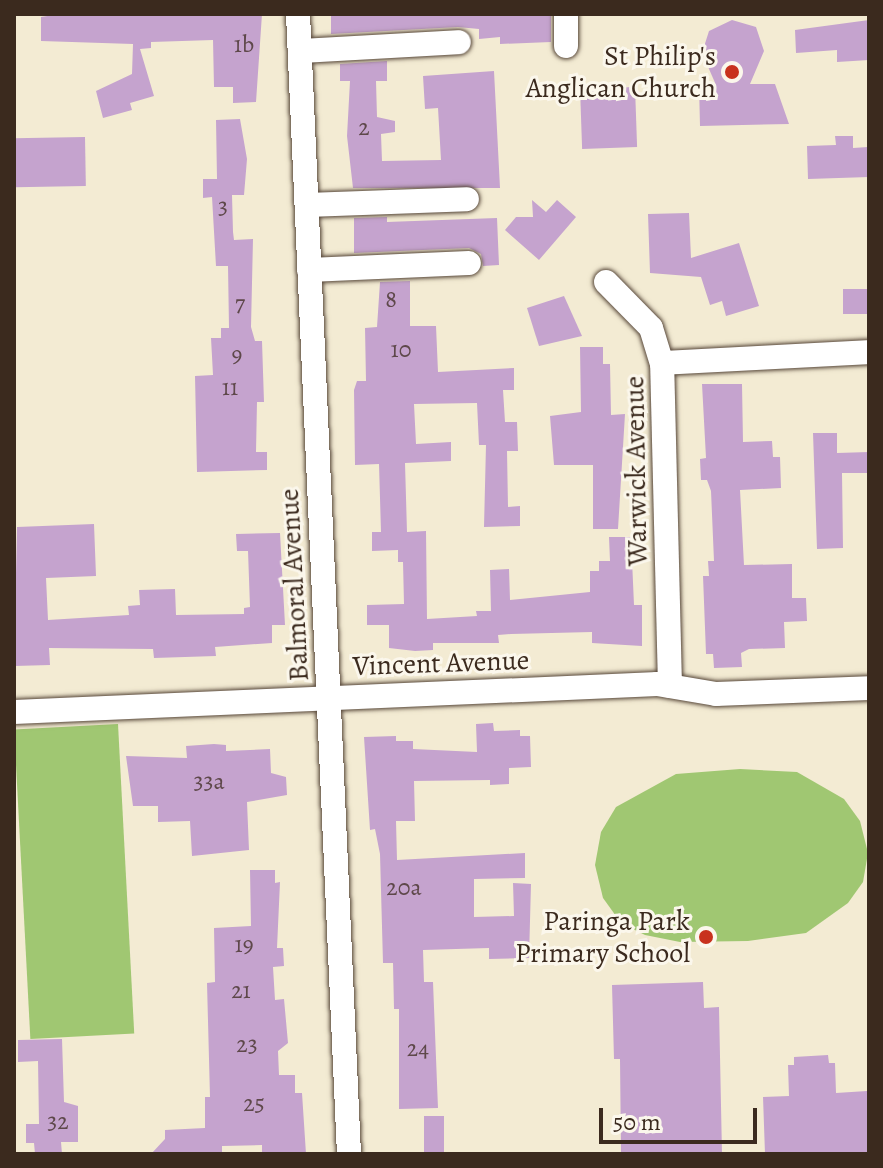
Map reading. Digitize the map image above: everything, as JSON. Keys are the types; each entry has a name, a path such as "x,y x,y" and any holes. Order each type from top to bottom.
{"street":[{"name":"Balmoral Avenue","path":"298,14 349,1154"},
{"path":"566,14 566,46"},
{"path":"300,51 459,42"},
{"path":"307,205 467,199"},
{"path":"309,270 469,263"},
{"path":"606,282 651,328 662,363"},
{"name":"Warwick Avenue","path":"670,686 662,363 869,352"},
{"name":"Vincent Avenue","path":"14,712 670,686 716,694 869,688"}],"green space":[{"path":"118,724 134,1034 30,1039 14,729"},
{"path":"740,769 797,772 844,799 860,821 868,853 863,882 848,903 806,933 748,941 680,942 645,935 621,923 603,898 595,865 601,832 616,807 676,774"}],"building":[{"path":"60,14 262,14 256,102 233,103 233,87 214,87 213,40 151,42 151,48 140,49 154,96 130,103 132,110 103,118 96,91 132,74 133,44 41,41 41,17"},
{"path":"331,14 551,14 551,42 500,44 500,37 479,39 479,29 458,27 331,34"},
{"name":"St Philip's Anglican Church","path":"732,20 756,27 764,51 750,84 775,84 789,124 700,126 699,85 716,85 702,53 709,31"},
{"path":"869,20 869,60 837,62 837,50 796,53 795,30"},
{"path":"387,61 387,81 376,81 377,117 395,121 395,132 381,134 382,161 441,160 438,108 425,109 423,76 494,71 500,188 353,188 347,136 350,81 340,81 340,64"},
{"path":"635,87 637,147 582,149 580,89"},
{"path":"240,119 247,159 244,195 232,195 233,232 234,240 253,239 251,327 255,341 262,341 264,402 257,402 256,452 267,452 267,470 197,472 195,376 213,375 211,338 221,338 221,328 229,328 228,266 216,266 212,197 203,198 203,179 217,179 216,120"},
{"path":"835,136 853,136 853,148 868,147 869,177 808,179 807,146 836,145"},
{"path":"85,137 86,186 15,187 14,138"},
{"path":"532,200 546,212 557,200 576,217 539,260 505,230 516,217 533,217"},
{"path":"689,213 691,258 739,243 759,306 726,316 722,301 710,305 701,277 650,273 648,214"},
{"path":"387,217 387,222 497,218 499,265 483,266 481,254 469,248 354,253 354,218"},
{"path":"410,281 410,326 436,326 438,372 514,368 514,390 503,390 505,422 517,422 518,451 507,451 508,507 520,506 520,526 484,527 486,445 479,445 477,403 414,404 416,444 451,442 451,461 405,463 407,532 426,531 427,619 477,616 476,611 491,611 490,570 509,569 510,600 590,592 590,571 599,571 599,561 610,561 609,537 631,537 634,605 642,605 642,646 592,643 592,632 498,635 499,643 433,643 433,650 415,651 389,648 389,625 367,625 367,605 404,604 403,562 398,562 398,550 372,551 372,532 381,532 379,464 355,465 354,390 357,381 366,381 365,328 377,327 380,282"},
{"path":"843,289 869,289 869,314 843,314"},
{"path":"564,296 582,336 539,346 527,308"},
{"path":"580,347 603,347 603,364 610,364 611,415 625,414 618,529 593,529 593,465 554,465 550,416 581,412"},
{"path":"702,384 742,384 743,442 772,441 773,457 780,457 781,488 740,490 744,565 792,564 792,598 806,598 807,621 784,622 785,648 749,649 741,653 742,667 714,668 713,654 706,654 703,576 709,576 708,561 714,561 711,491 707,480 701,480 700,459 706,458"},
{"path":"813,433 837,433 837,453 869,452 869,473 842,473 843,548 817,549"},
{"path":"94,524 96,576 46,578 48,620 129,615 128,606 140,605 139,590 175,589 176,615 244,614 244,608 250,607 248,551 237,551 236,534 280,533 285,625 272,625 272,643 215,647 216,656 154,658 153,649 49,648 50,665 14,666 17,527"},
{"path":"493,723 494,731 520,730 520,736 530,736 531,767 509,768 509,784 490,785 490,780 414,781 415,821 396,821 397,860 525,853 525,878 474,879 474,917 514,916 513,883 531,884 529,958 489,959 489,948 423,950 424,982 433,982 438,1108 399,1109 399,1009 394,1009 393,963 383,963 380,854 375,829 370,830 364,737 396,736 396,741 413,741 413,749 477,752 476,724"},
{"path":"226,745 226,751 270,749 271,773 286,777 287,795 247,802 249,850 192,856 190,821 158,822 158,806 133,806 126,756 187,758 186,746"},
{"path":"250,870 275,870 275,883 280,882 277,948 283,948 284,966 273,967 275,1000 284,999 288,1043 278,1051 279,1075 295,1075 295,1093 302,1093 306,1154 262,1154 262,1145 222,1146 222,1154 151,1154 165,1139 165,1130 205,1128 205,1097 210,1097 207,983 215,982 214,928 251,926"},
{"path":"703,982 704,1008 719,1007 722,1154 621,1154 620,1059 614,1059 612,985"},
{"path":"62,1039 64,1102 78,1106 78,1142 61,1142 62,1154 35,1154 34,1143 26,1143 26,1124 39,1124 38,1061 18,1062 18,1040"},
{"path":"828,1055 829,1063 835,1063 836,1093 867,1091 869,1154 765,1154 763,1097 789,1096 788,1065 794,1065 794,1057"},
{"path":"424,1116 444,1116 444,1154 424,1154"}],"place":[{"name":"St Philip's Anglican Church","path":"732,72"},
{"name":"Paringa Park Primary School","path":"706,937"}]}
